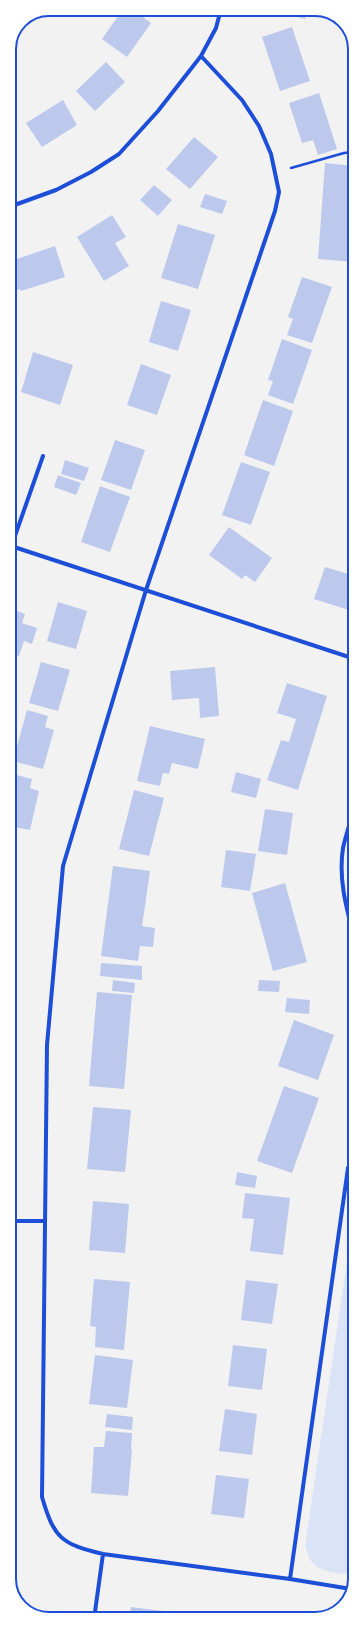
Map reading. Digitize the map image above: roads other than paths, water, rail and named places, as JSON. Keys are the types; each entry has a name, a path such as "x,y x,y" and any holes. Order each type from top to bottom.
{"street":[{"path":"16,204 56,190 91,172 118,154 158,111 202,56 216,28 219,16"},
{"path":"202,56 242,100 259,126 271,154 279,192 275,211 146,590 63,866 47,1045 42,1497 49,1520 57,1534 77,1548 103,1554 290,1579 346,1588"},
{"path":"16,532 43,456"},
{"path":"16,548 348,657"},
{"path":"348,830 343,848 342,875 345,904 348,915"},
{"path":"290,1579 348,1168"},
{"path":"16,1221 45,1221"},
{"path":"95,1612 103,1554"}]}
